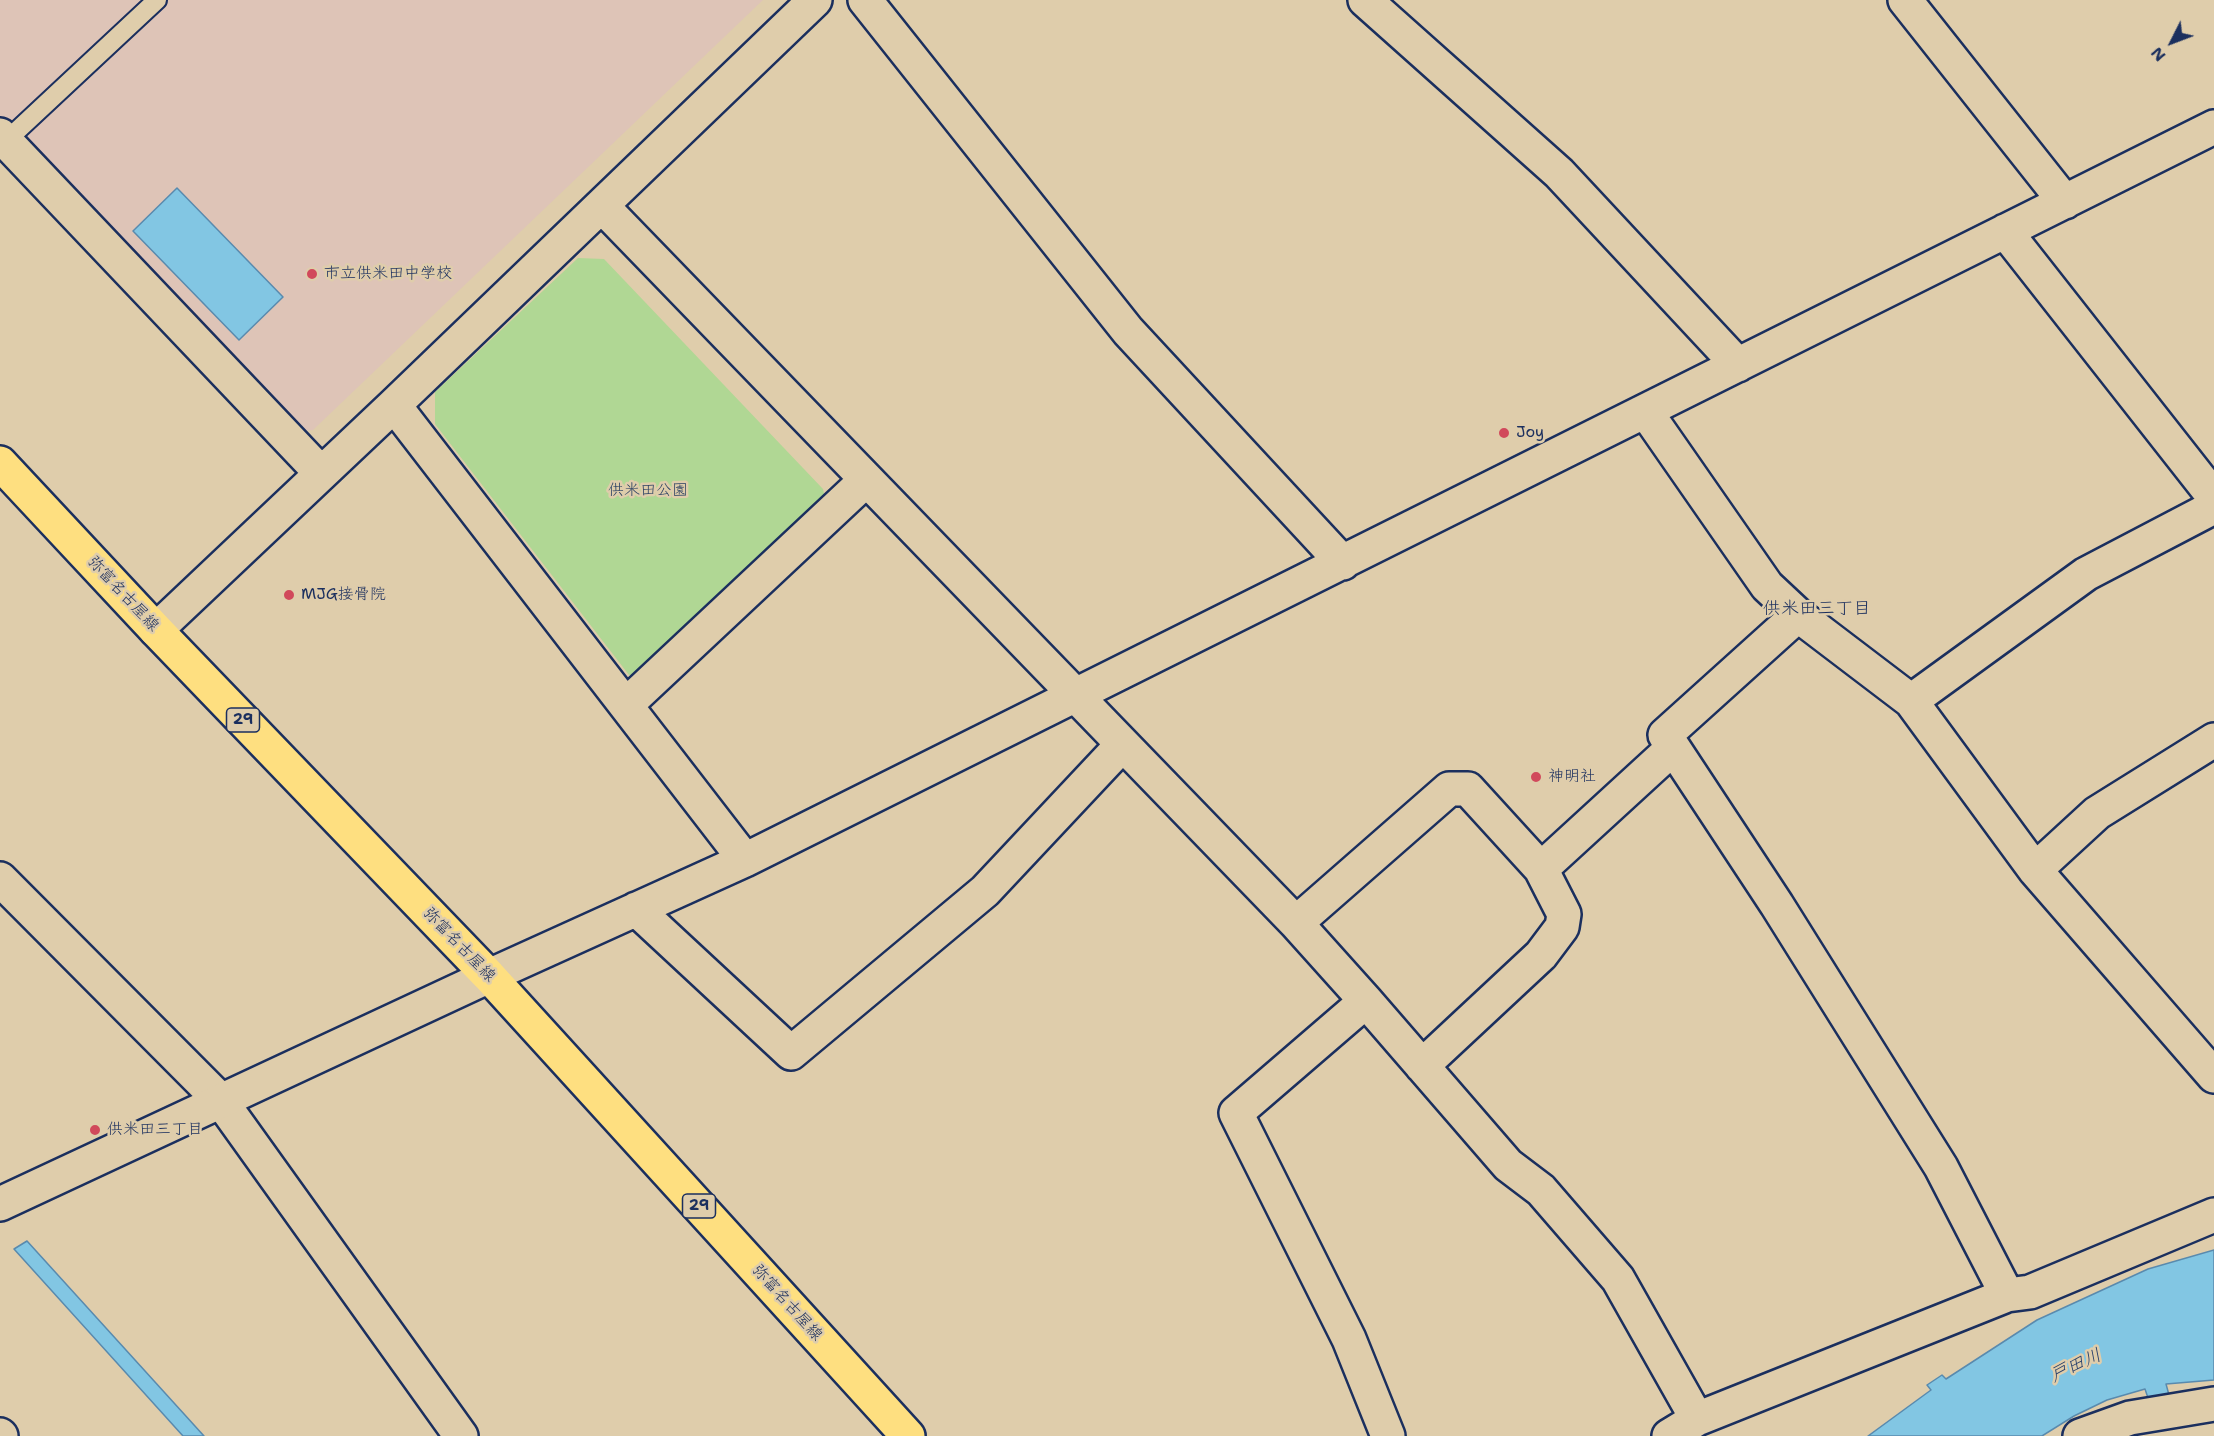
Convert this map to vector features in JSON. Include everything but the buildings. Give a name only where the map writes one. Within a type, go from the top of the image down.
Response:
[{"type":"main road","name":"弥富名古屋線","points":[[0,463],[156,630],[489,976],[908,1436]]},
{"type":"street","points":[[156,630],[394,405],[815,0]]},
{"type":"street","points":[[865,0],[1128,331],[1343,563]]},
{"type":"street","points":[[1365,0],[1559,173],[1738,365]]},
{"type":"street","points":[[1905,0],[2065,202]]},
{"type":"street","points":[[0,1204],[489,976],[745,860],[2214,128]]},
{"type":"street","points":[[3,138],[321,473]]},
{"type":"street","points":[[602,206],[1296,923],[1508,1165],[1541,1190],[1618,1279],[1697,1419]]},
{"type":"street","points":[[2005,231],[2214,497]]},
{"type":"street","points":[[394,405],[745,860]]},
{"type":"street","points":[[1646,412],[1767,586],[1798,615],[1911,701],[2035,870],[2214,1076]]},
{"type":"street","points":[[626,705],[867,480]]},
{"type":"street","points":[[1911,701],[2086,574],[2214,507]]},
{"type":"street","points":[[1798,615],[1665,735],[1778,904],[1941,1167],[2007,1295]]},
{"type":"street","points":[[2035,870],[2097,813],[2214,740]]},
{"type":"street","points":[[636,909],[791,1053],[985,891],[1122,745]]},
{"type":"street","points":[[1541,869],[1673,748]]},
{"type":"street","points":[[1296,923],[1449,789],[1468,789],[1541,869],[1563,914],[1562,927],[1541,955],[1422,1066]]},
{"type":"street","points":[[0,879],[221,1101],[461,1436]]},
{"type":"street","points":[[1366,1001],[1236,1113],[1349,1339],[1388,1436]]},
{"type":"street","points":[[1669,1436],[1697,1419],[2007,1295],[2030,1292],[2214,1215]]},
{"type":"street","points":[[2080,1436],[2130,1418],[2214,1404]]},
{"type":"lane","points":[[3,138],[157,0]]},
{"type":"shaded area","name":"市立供米田中学校","points":[[0,0],[763,0],[313,430],[297,431],[0,118]]},
{"type":"green space","name":"供米田公園","points":[[578,258],[604,259],[823,489],[826,503],[643,675],[629,675],[435,424],[435,392]]},
{"type":"water","points":[[177,188],[283,297],[239,340],[133,231]]},
{"type":"water","points":[[27,1241],[204,1436],[183,1436],[14,1249]]},
{"type":"water","name":"戸田川","points":[[2214,1250],[2214,1380],[2166,1384],[2169,1395],[2148,1398],[2145,1389],[2107,1400],[2074,1416],[2042,1436],[1868,1436],[1931,1390],[1927,1385],[1942,1375],[1946,1379],[2037,1320],[2148,1269]]},
{"type":"place","name":"市立供米田中学校","points":[[312,274]]},
{"type":"place","name":"Joy","points":[[1504,433]]},
{"type":"place","name":"MJG接骨院","points":[[289,595]]},
{"type":"place","name":"神明社","points":[[1536,777]]},
{"type":"place","name":"供米田三丁目","points":[[95,1130]]},
{"type":"district","name":"供米田三丁目","points":[[1817,609]]}]
